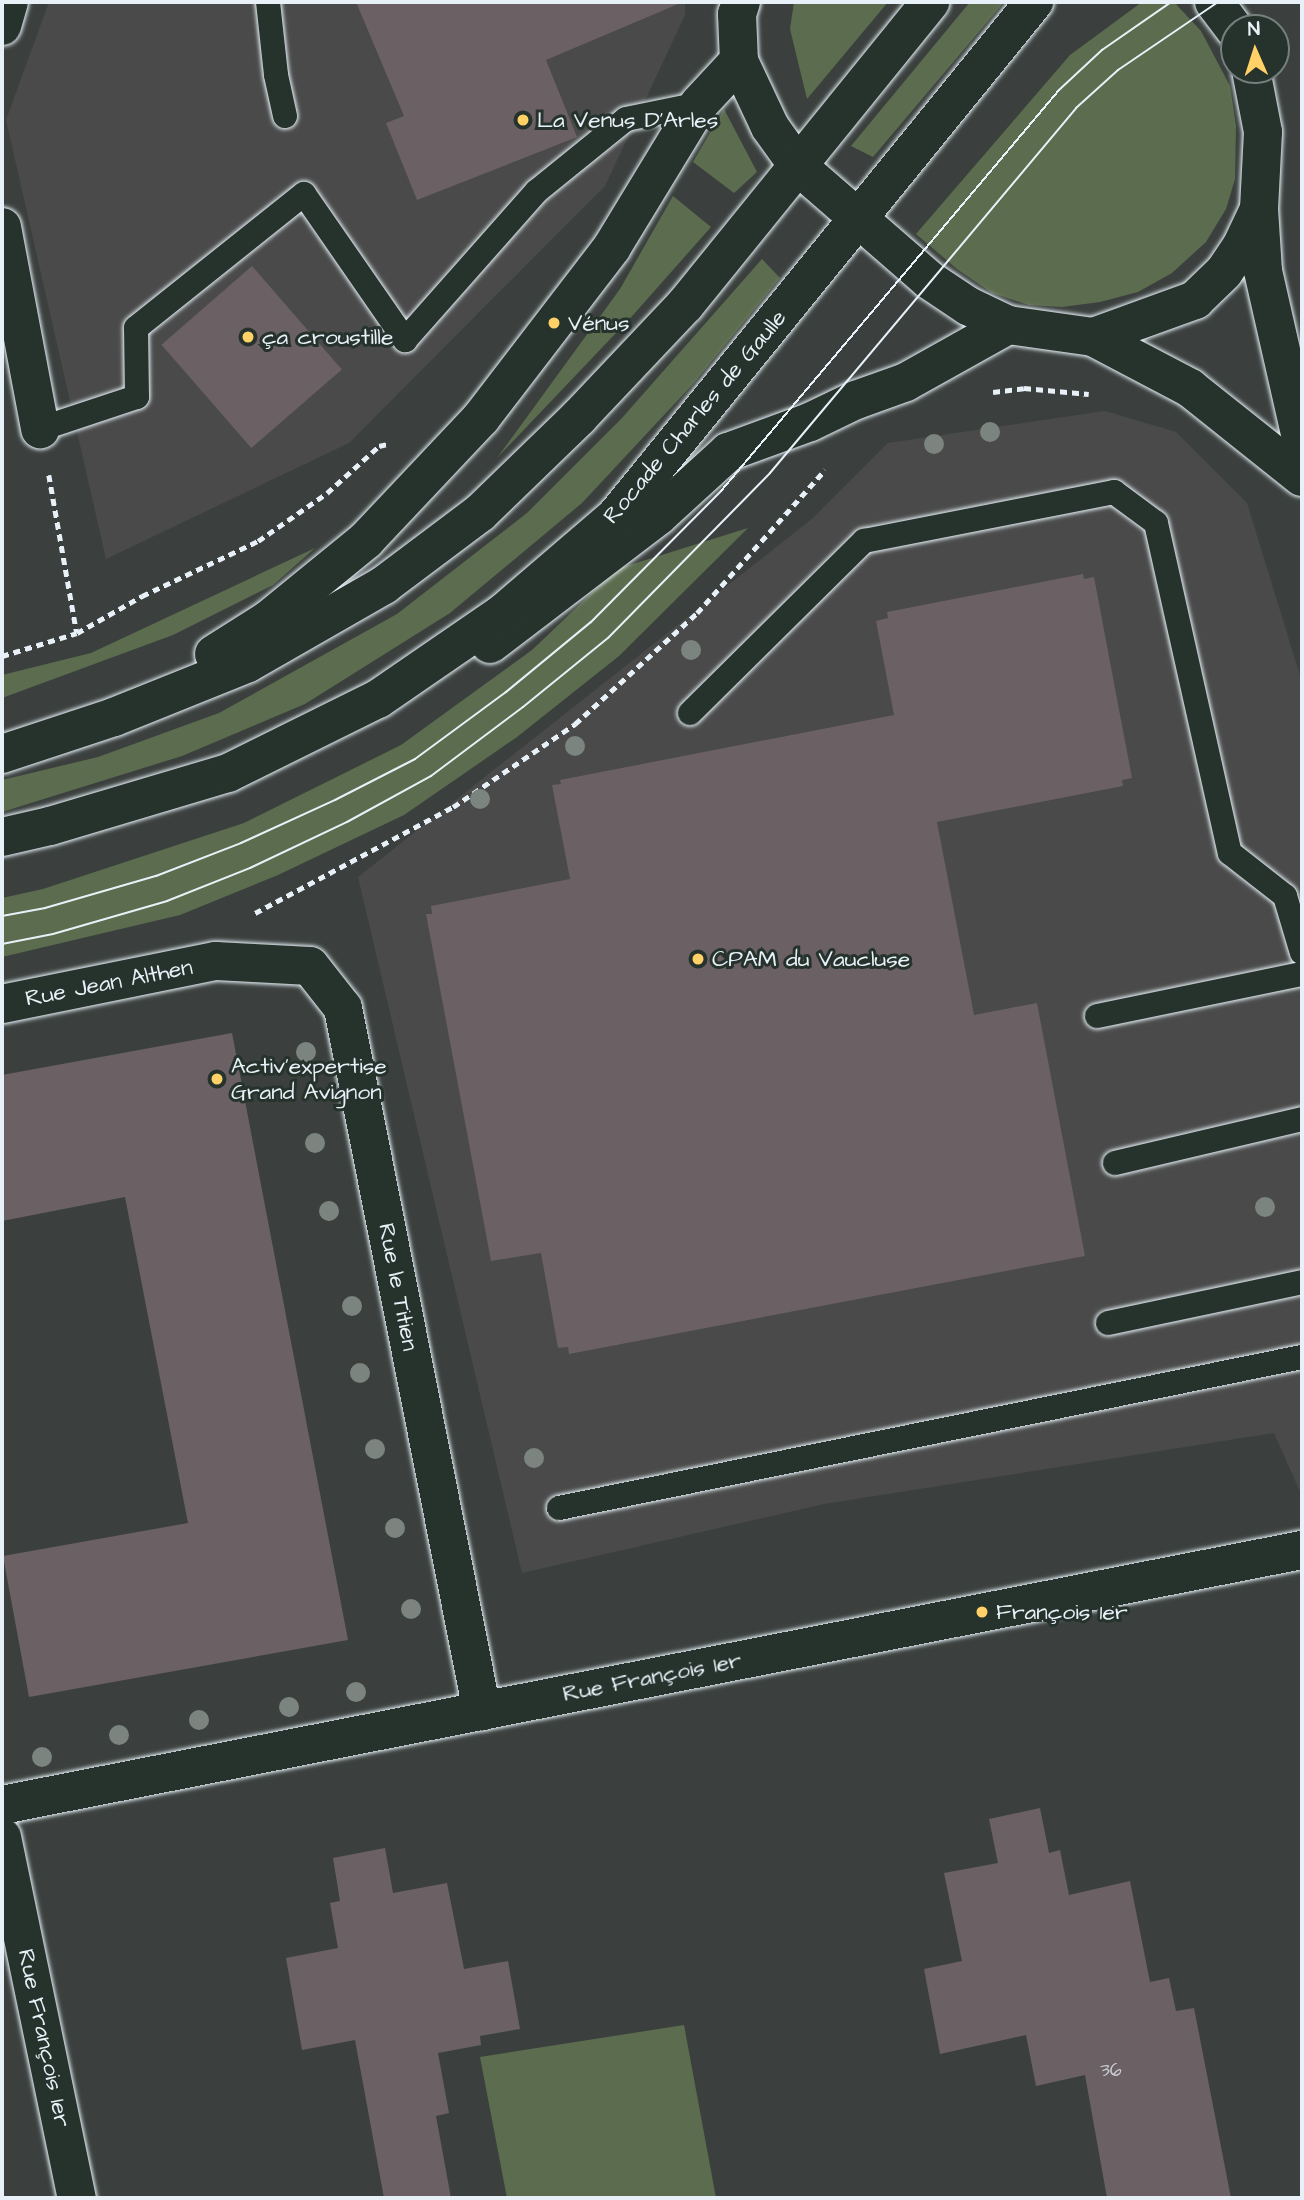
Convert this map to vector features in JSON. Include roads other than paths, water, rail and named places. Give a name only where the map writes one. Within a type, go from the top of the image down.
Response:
[{"type":"street","points":[[2,26],[9,2]]},
{"type":"street","points":[[2,754],[114,716],[248,663],[384,585],[480,513],[579,417],[685,305],[930,2]]},
{"type":"street","name":"Rocade Charles de Gaulle","points":[[2,837],[50,826],[228,773],[378,699],[503,613],[616,516],[1034,2]]},
{"type":"street","points":[[737,6],[739,61],[770,127],[798,166],[929,280],[968,306],[1008,325],[1093,337],[1191,388],[1302,477]]},
{"type":"street","points":[[114,716],[268,620],[366,540],[481,418],[612,247],[699,104],[739,61]]},
{"type":"street","points":[[1254,84],[1263,132],[1259,209],[1263,271],[1302,443]]},
{"type":"street","points":[[1093,337],[1195,300],[1224,272],[1241,247],[1259,209]]},
{"type":"street","points":[[2,227],[40,429]]},
{"type":"street","points":[[378,699],[498,639],[658,516],[728,452],[906,382],[1008,325]]},
{"type":"street","name":"Rue Jean Althen","points":[[2,1004],[216,961]]},
{"type":"street","name":"Rue le Titien","points":[[216,961],[310,966],[344,1008],[482,1711]]},
{"type":"street","name":"Rue François 1er","points":[[2,1805],[1301,1553]]},
{"type":"street","name":"Rue François 1er","points":[[2,1837],[77,2198]]},
{"type":"lane","points":[[268,2],[276,75],[285,116]]},
{"type":"lane","points":[[40,429],[137,397],[136,328],[304,194],[405,340],[537,191],[626,119],[699,104]]},
{"type":"lane","points":[[690,713],[864,541],[1114,492],[1156,523],[1230,853],[1285,896],[1302,953]]},
{"type":"lane","points":[[1097,1016],[1302,974]]},
{"type":"lane","points":[[1115,1163],[1302,1119]]},
{"type":"lane","points":[[1108,1323],[1302,1282]]},
{"type":"lane","points":[[559,1508],[1302,1357]]},
{"type":"tram line","points":[[2,916],[45,908],[156,876],[241,843],[335,800],[415,759],[506,692],[591,622],[721,491],[1059,90],[1102,50],[1171,2]]},
{"type":"tram line","points":[[2,944],[53,934],[167,901],[250,868],[347,822],[431,776],[523,707],[608,638],[770,473],[1076,108],[1118,70],[1218,2]]},
{"type":"place","name":"La Venus D'Arles","points":[[523,120]]},
{"type":"place","name":"Vénus","points":[[554,323]]},
{"type":"place","name":"ça croustille","points":[[248,337]]},
{"type":"place","name":"CPAM du Vaucluse","points":[[698,959]]},
{"type":"place","name":"Activ'expertise Grand Avignon","points":[[217,1079]]},
{"type":"place","name":"François 1er","points":[[982,1612]]}]
